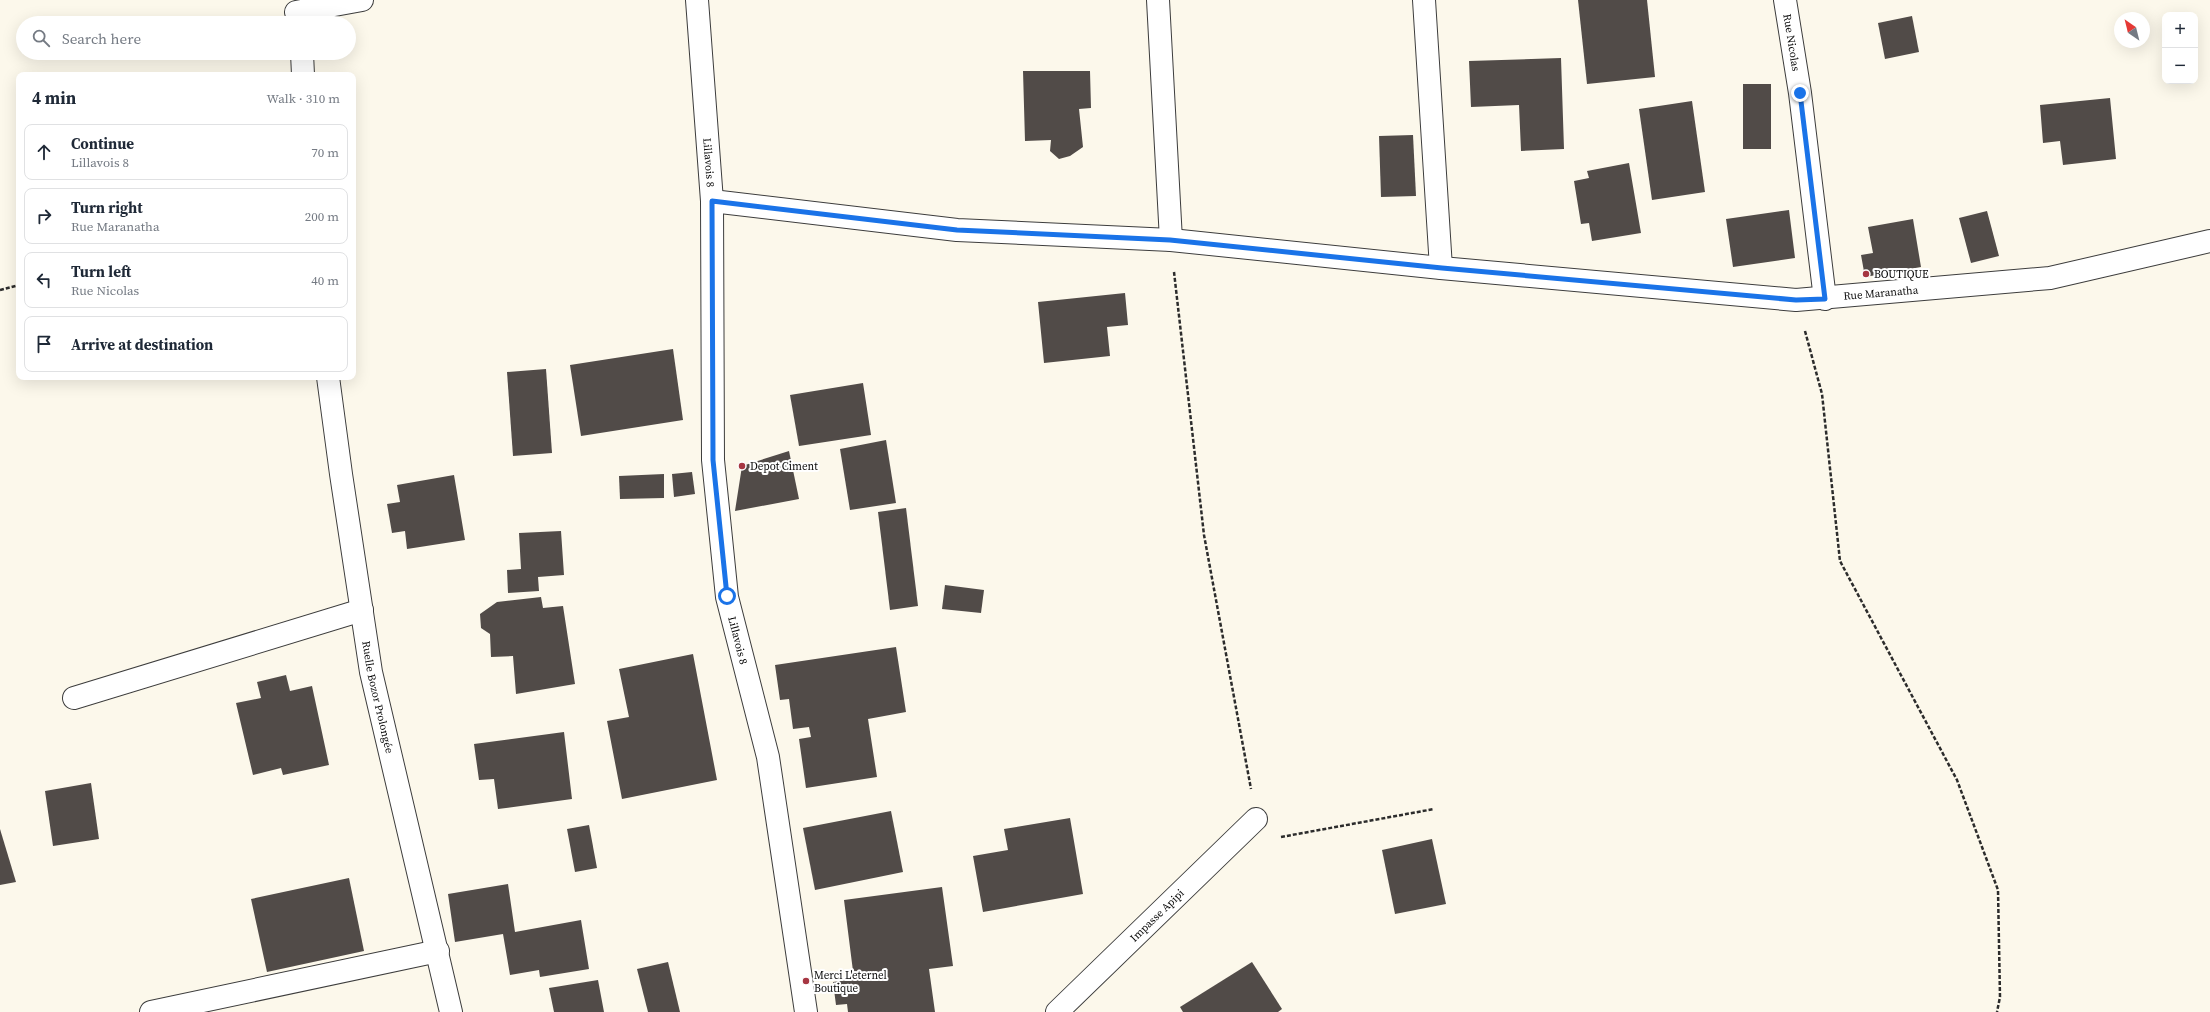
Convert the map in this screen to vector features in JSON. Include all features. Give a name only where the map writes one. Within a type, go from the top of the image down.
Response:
[{"type":"street","points":[[296,12],[362,0]]},
{"type":"street","name":"Lillavois 8","points":[[697,0],[712,201],[713,460],[727,596],[768,757],[806,1012]]},
{"type":"street","points":[[1158,0],[1170,240]]},
{"type":"street","points":[[1424,0],[1442,268]]},
{"type":"street","name":"Rue Nicolas","points":[[1786,0],[1800,93],[1825,299]]},
{"type":"street","points":[[302,60],[303,72]]},
{"type":"street","name":"Rue Maranatha","points":[[712,201],[957,230],[1170,240],[1442,268],[1796,300],[1825,299],[2050,278],[2210,241]]},
{"type":"street","name":"Ruelle Bozor Prolongée","points":[[328,380],[340,474],[371,672],[438,951],[451,1012]]},
{"type":"street","points":[[74,698],[362,610]]},
{"type":"street","name":"Impasse Apipi","points":[[1057,1012],[1256,819]]},
{"type":"street","points":[[151,1012],[438,951]]},
{"type":"path","points":[[1170,240],[1204,536],[1256,819],[1277,838],[1434,809]]},
{"type":"path","points":[[0,290],[16,285]]},
{"type":"path","points":[[1796,300],[1822,394],[1840,561],[1957,780],[1998,890],[2000,997],[1997,1012]]},
{"type":"building","points":[[1578,0],[1647,0],[1655,77],[1587,84]]},
{"type":"building","points":[[1912,16],[1919,52],[1885,59],[1878,23]]},
{"type":"building","points":[[1561,58],[1564,149],[1521,151],[1519,105],[1471,107],[1469,61]]},
{"type":"building","points":[[1023,71],[1090,71],[1091,108],[1079,109],[1083,147],[1070,156],[1059,159],[1050,151],[1051,140],[1025,141]]},
{"type":"building","points":[[1743,84],[1771,84],[1771,149],[1743,149]]},
{"type":"building","points":[[2110,98],[2116,159],[2063,165],[2060,141],[2043,143],[2040,105]]},
{"type":"building","points":[[1692,101],[1705,192],[1652,200],[1639,109]]},
{"type":"building","points":[[1413,135],[1416,196],[1381,197],[1379,136]]},
{"type":"building","points":[[1629,163],[1641,233],[1592,241],[1589,223],[1581,224],[1574,181],[1589,178],[1587,171]]},
{"type":"building","points":[[1789,210],[1795,258],[1733,267],[1726,219]]},
{"type":"building","points":[[1987,211],[1999,256],[1971,263],[1959,218]]},
{"type":"building","points":[[1913,219],[1921,267],[1865,277],[1861,255],[1873,253],[1868,227]]},
{"type":"building","points":[[1125,293],[1128,325],[1107,327],[1110,356],[1044,363],[1038,302]]},
{"type":"building","points":[[673,349],[683,420],[581,436],[570,365]]},
{"type":"building","points":[[546,369],[552,453],[513,456],[507,372]]},
{"type":"building","points":[[863,383],[871,435],[799,446],[790,395]]},
{"type":"building","points":[[886,440],[896,503],[850,510],[840,449]]},
{"type":"building","points":[[789,451],[799,499],[735,511],[742,466]]},
{"type":"building","points":[[692,472],[695,494],[674,497],[672,474]]},
{"type":"building","points":[[664,474],[664,498],[620,499],[619,476]]},
{"type":"building","points":[[454,475],[465,540],[407,549],[405,531],[392,533],[387,504],[400,502],[397,485]]},
{"type":"building","points":[[906,508],[918,606],[890,610],[878,512]]},
{"type":"building","points":[[561,531],[564,575],[538,577],[539,591],[508,593],[507,570],[521,569],[519,533]]},
{"type":"building","points":[[945,585],[984,590],[981,613],[942,609]]},
{"type":"building","points":[[541,597],[543,608],[563,606],[575,684],[516,694],[513,656],[491,657],[490,634],[481,628],[480,614],[497,602]]},
{"type":"building","points":[[896,647],[906,712],[868,719],[877,777],[806,788],[799,739],[811,737],[809,727],[793,729],[789,699],[780,700],[775,665]]},
{"type":"building","points":[[693,654],[717,780],[622,799],[607,721],[629,717],[619,669]]},
{"type":"building","points":[[286,675],[290,691],[312,686],[329,765],[283,775],[281,768],[253,775],[236,703],[261,698],[257,682]]},
{"type":"building","points":[[564,732],[572,799],[498,809],[494,779],[479,780],[474,744]]},
{"type":"building","points":[[91,783],[99,839],[53,846],[45,791]]},
{"type":"building","points":[[891,811],[903,872],[815,890],[803,828]]},
{"type":"building","points":[[1070,818],[1083,894],[983,912],[973,856],[1008,850],[1004,829]]},
{"type":"building","points":[[589,825],[597,868],[575,872],[567,829]]},
{"type":"building","points":[[0,829],[16,882],[0,885]]},
{"type":"building","points":[[1432,839],[1446,904],[1395,914],[1382,850]]},
{"type":"building","points":[[349,878],[364,951],[267,972],[251,899]]},
{"type":"building","points":[[508,884],[515,932],[581,920],[589,969],[540,977],[539,970],[510,975],[503,934],[455,942],[448,894]]},
{"type":"building","points":[[942,887],[953,966],[929,969],[935,1012],[848,1012],[847,1004],[836,1005],[833,982],[854,979],[844,900]]},
{"type":"building","points":[[668,962],[680,1012],[648,1012],[637,969]]},
{"type":"building","points":[[1252,962],[1282,1009],[1278,1012],[1183,1012],[1180,1007]]},
{"type":"building","points":[[598,980],[604,1012],[554,1012],[549,988]]},
{"type":"place","name":"BOUTIQUE","points":[[1866,274]]},
{"type":"place","name":"Depot Ciment","points":[[742,466]]},
{"type":"place","name":"Merci L'eternel Boutique","points":[[806,981]]},
{"type":"route","points":[[727,596],[713,460],[712,201],[957,230],[1170,240],[1442,268],[1796,300],[1825,299],[1800,93]]}]
